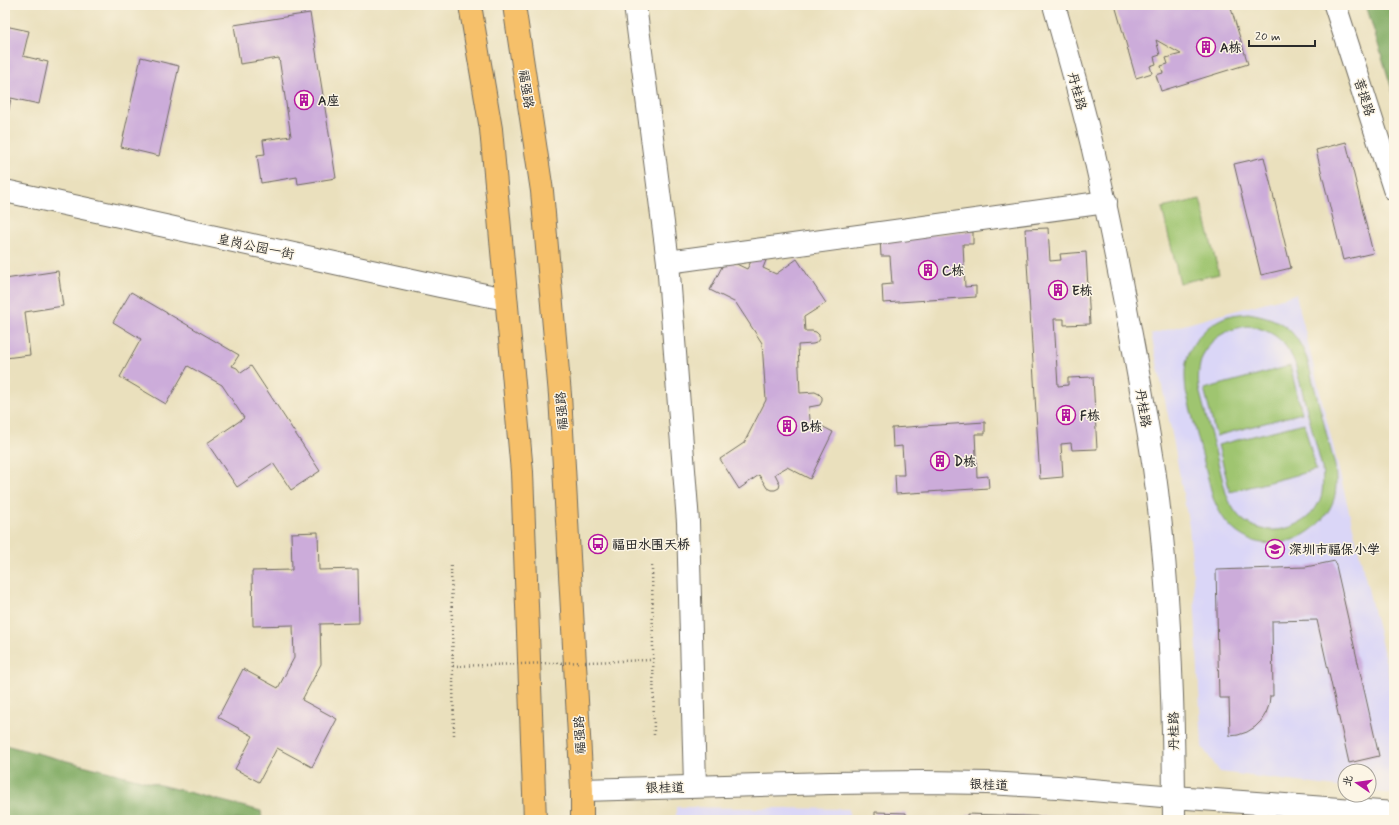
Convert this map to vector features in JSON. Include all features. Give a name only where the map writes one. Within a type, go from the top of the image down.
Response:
[{"type":"main road","points":[[470,5],[490,129],[522,472],[535,820]]},
{"type":"main road","name":"福强路","points":[[514,5],[542,191],[560,395],[582,790],[582,820]]},
{"type":"street","points":[[635,5],[668,262],[688,522],[695,786]]},
{"type":"street","name":"丹桂路","points":[[1054,5],[1106,202],[1140,383],[1154,468],[1163,554],[1171,660],[1174,820]]},
{"type":"street","name":"菩提路","points":[[1335,5],[1394,189]]},
{"type":"street","name":"皇岗公园一街","points":[[5,191],[506,299]]},
{"type":"street","points":[[668,262],[1106,202]]},
{"type":"street","name":"银桂道","points":[[582,790],[695,786],[924,782],[1057,787],[1394,813]]},
{"type":"path","points":[[451,566],[454,736]]},
{"type":"path","points":[[652,566],[654,736]]},
{"type":"path","points":[[453,666],[653,660]]},
{"type":"shaded area","name":"深圳市福保小学","points":[[1296,294],[1394,695],[1394,794],[1377,792],[1377,763],[1337,763],[1337,787],[1220,772],[1202,747],[1193,573],[1189,526],[1151,334]]},
{"type":"shaded area","points":[[676,807],[849,809],[849,820],[676,820]]},
{"type":"green space","points":[[1366,5],[1394,5],[1394,96]]},
{"type":"green space","points":[[1200,199],[1219,274],[1180,283],[1162,208]]},
{"type":"green space","points":[[1248,313],[1269,318],[1278,322],[1285,326],[1297,339],[1307,359],[1335,466],[1335,495],[1326,514],[1316,526],[1302,536],[1287,542],[1272,544],[1256,542],[1241,535],[1223,518],[1213,498],[1186,391],[1186,363],[1193,344],[1204,331],[1217,321],[1232,315]],"holes":[[[1248,326],[1257,328],[1277,337],[1287,348],[1295,363],[1322,468],[1322,493],[1317,506],[1309,516],[1298,524],[1273,530],[1260,529],[1248,524],[1234,510],[1226,493],[1199,389],[1198,376],[1200,365],[1208,346],[1225,333],[1235,329]]]},
{"type":"green space","points":[[1290,366],[1302,413],[1216,436],[1204,389]]},
{"type":"green space","points":[[1304,423],[1316,470],[1230,492],[1218,445]]},
{"type":"green space","points":[[5,745],[261,811],[262,820],[5,820]]},
{"type":"building","name":"A栋","points":[[1115,5],[1230,5],[1248,64],[1161,91],[1156,75],[1163,73],[1161,66],[1168,64],[1166,58],[1181,54],[1156,40],[1160,55],[1154,57],[1156,64],[1150,66],[1152,73],[1136,78]]},
{"type":"building","name":"A座","points":[[310,13],[336,178],[298,184],[297,177],[261,183],[257,155],[265,154],[263,140],[291,136],[279,58],[240,64],[234,25]]},
{"type":"building","points":[[5,26],[29,31],[23,56],[48,62],[39,104],[11,98],[6,124]]},
{"type":"building","points":[[141,57],[179,66],[159,156],[121,147]]},
{"type":"building","points":[[1346,142],[1373,253],[1343,260],[1316,150]]},
{"type":"building","points":[[1264,157],[1291,268],[1261,275],[1234,164]]},
{"type":"building","points":[[1048,228],[1050,261],[1061,260],[1060,254],[1086,252],[1090,324],[1064,325],[1064,319],[1054,319],[1058,386],[1068,385],[1068,378],[1093,377],[1097,449],[1072,450],[1071,443],[1061,444],[1063,477],[1040,479],[1025,229]]},
{"type":"building","name":"C栋","points":[[973,232],[973,244],[963,244],[965,287],[976,286],[976,297],[883,303],[882,285],[892,284],[890,256],[881,256],[880,238]]},
{"type":"building","points":[[754,256],[767,258],[763,268],[776,274],[797,259],[826,303],[804,317],[805,331],[816,332],[819,335],[819,339],[813,344],[798,345],[800,393],[815,392],[822,397],[820,405],[809,407],[810,420],[833,432],[810,479],[787,467],[775,474],[780,484],[779,488],[775,490],[767,488],[759,475],[739,489],[720,459],[744,443],[766,400],[762,343],[736,303],[710,290],[726,259],[747,269]]},
{"type":"building","points":[[58,271],[63,306],[25,312],[30,355],[5,358],[5,279]]},
{"type":"building","points":[[131,292],[239,355],[232,366],[237,368],[241,373],[251,366],[320,471],[291,490],[273,463],[237,487],[207,443],[244,418],[222,385],[188,366],[166,404],[120,377],[141,339],[113,322]]},
{"type":"building","name":"D栋","points":[[985,422],[985,434],[975,434],[977,477],[988,476],[989,488],[896,494],[895,475],[904,475],[902,446],[893,447],[892,428]]},
{"type":"building","points":[[318,532],[319,570],[358,569],[359,623],[320,624],[321,664],[302,700],[337,719],[312,767],[277,748],[259,782],[235,769],[253,736],[218,717],[243,669],[278,688],[294,658],[293,625],[253,626],[252,571],[292,570],[291,533]]},
{"type":"building","points":[[1335,561],[1379,756],[1349,763],[1317,620],[1272,621],[1273,696],[1270,696],[1266,713],[1255,727],[1247,732],[1230,736],[1229,698],[1219,698],[1216,570],[1306,567]]},
{"type":"building","points":[[875,812],[906,813],[906,820],[875,820]]},
{"type":"building","points":[[967,814],[1060,817],[1060,820],[967,820]]},
{"type":"place","name":"A栋","points":[[1206,47]]},
{"type":"place","name":"A座","points":[[304,100]]},
{"type":"place","name":"C栋","points":[[928,270]]},
{"type":"place","name":"E栋","points":[[1058,290]]},
{"type":"place","name":"F栋","points":[[1066,415]]},
{"type":"place","name":"B栋","points":[[787,426]]},
{"type":"place","name":"D栋","points":[[940,461]]},
{"type":"place","name":"福田水围天桥","points":[[598,544]]},
{"type":"place","name":"深圳市福保小学","points":[[1275,549]]}]
